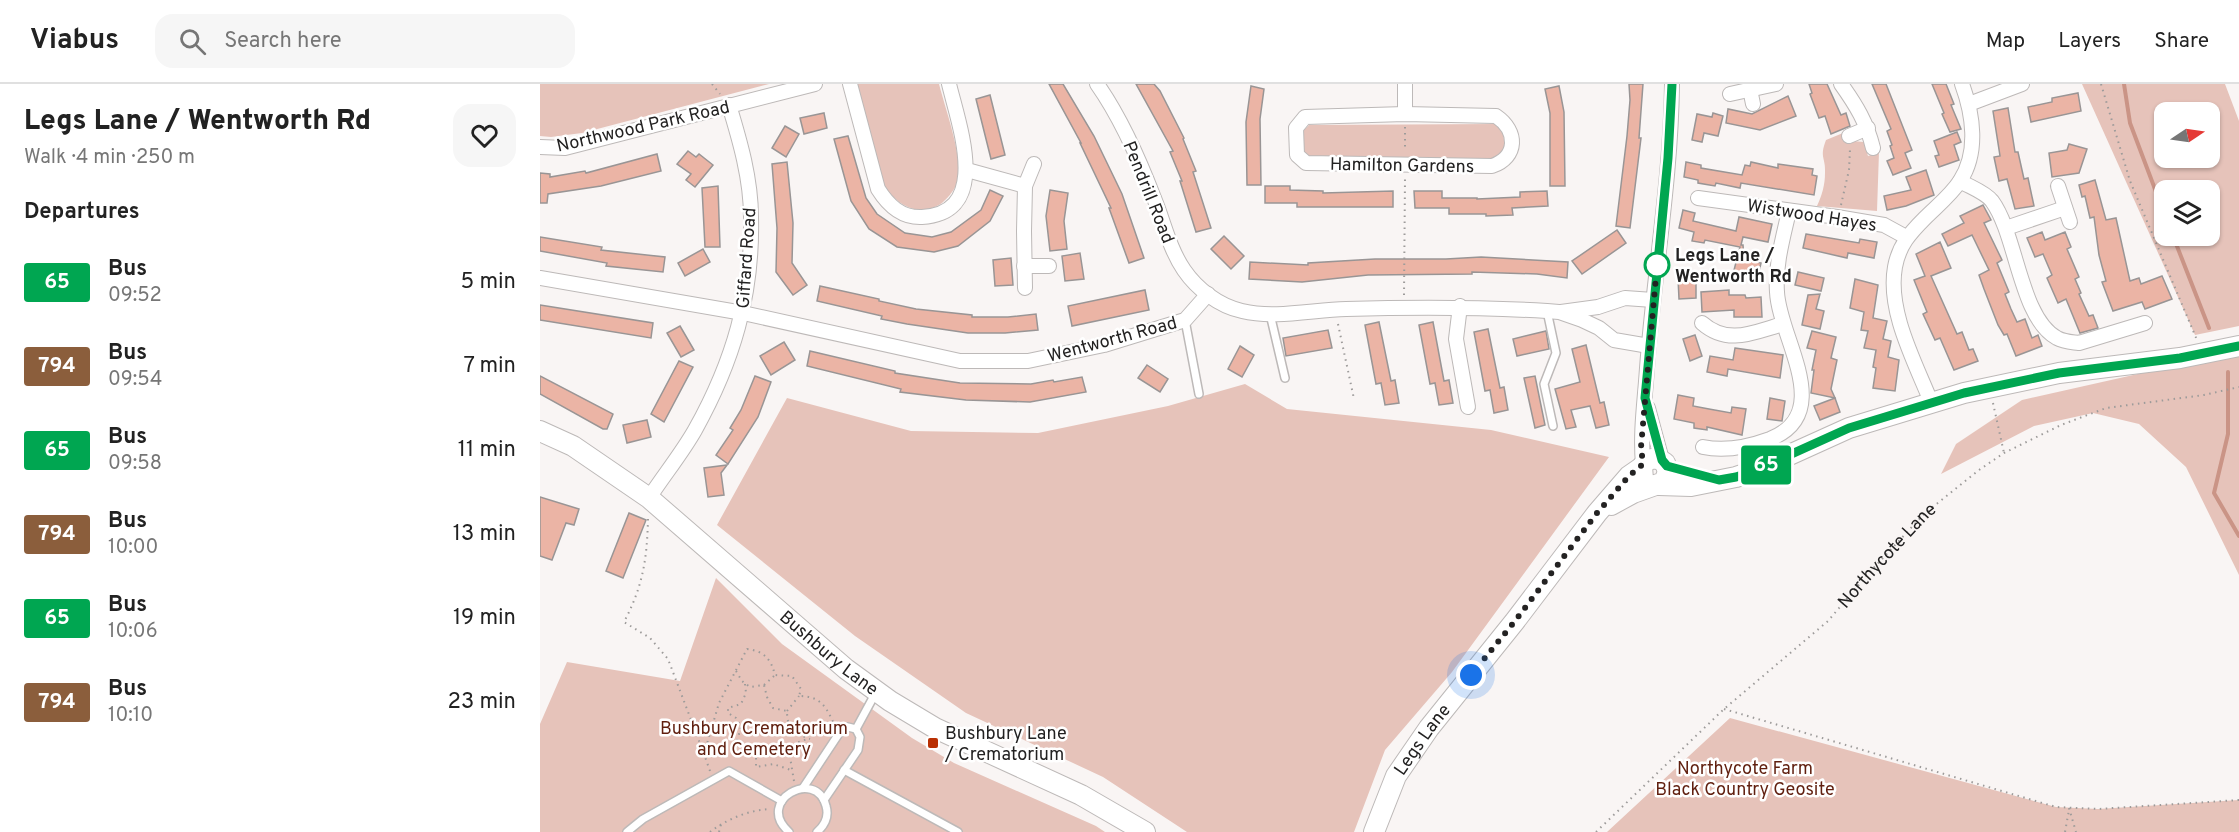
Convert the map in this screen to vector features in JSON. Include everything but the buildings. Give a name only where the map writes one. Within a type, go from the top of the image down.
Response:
[{"type":"street","name":"Northwood Park Road","points":[[540,147],[565,148],[815,84]]},
{"type":"street","points":[[850,84],[878,189],[887,204],[902,214],[917,217],[934,216],[952,206],[964,191],[967,170],[949,84]]},
{"type":"street","name":"Pendrill Road","points":[[1097,84],[1142,168],[1177,259],[1195,284],[1208,294]]},
{"type":"street","points":[[1405,84],[1405,114]]},
{"type":"street","points":[[1657,485],[1667,477],[1653,464],[1641,447],[1668,158],[1672,84]]},
{"type":"street","points":[[1730,94],[1776,84]]},
{"type":"street","points":[[1841,84],[1856,104],[1868,128],[1873,148]]},
{"type":"street","points":[[1931,402],[1894,304],[1894,268],[1906,237],[1960,181],[1966,169],[1972,144],[1973,126],[1962,84]]},
{"type":"street","points":[[1969,104],[2022,84]]},
{"type":"street","points":[[1750,89],[1753,104]]},
{"type":"street","name":"Giffard Road","points":[[649,498],[694,432],[713,396],[730,359],[743,313],[748,281],[752,216],[740,142],[729,105]]},
{"type":"street","name":"Hamilton Gardens","points":[[1405,114],[1496,116],[1507,124],[1512,137],[1511,151],[1505,162],[1492,166],[1305,164],[1297,155],[1296,128],[1305,117],[1405,114]]},
{"type":"street","points":[[1849,136],[1868,128]]},
{"type":"street","points":[[1025,288],[1025,186],[1034,164]]},
{"type":"street","points":[[967,170],[1025,186]]},
{"type":"street","points":[[1960,181],[1990,198],[2006,228],[2022,284],[2044,327],[2056,338],[2079,343],[2145,322]]},
{"type":"street","points":[[2058,186],[2070,222]]},
{"type":"street","name":"Wistwood Hayes","points":[[1698,198],[1715,207],[1789,211],[1884,225],[1906,237]]},
{"type":"street","points":[[2006,228],[2065,207]]},
{"type":"street","points":[[1703,447],[1717,450],[1756,444],[1784,433],[1795,422],[1802,392],[1799,370],[1783,324],[1777,294],[1777,271],[1789,211]]},
{"type":"street","points":[[1024,266],[1049,266]]},
{"type":"street","name":"Wentworth Road","points":[[540,278],[743,313],[960,361],[1028,361],[1104,345],[1185,320],[1208,294]]},
{"type":"street","points":[[1208,294],[1239,311],[1269,315],[1335,309],[1460,306],[1553,312],[1598,307],[1625,298],[1653,300]]},
{"type":"street","points":[[1460,306],[1456,339],[1468,407]]},
{"type":"street","points":[[1553,312],[1599,328],[1614,340],[1649,346]]},
{"type":"street","points":[[2118,316],[2122,330]]},
{"type":"street","points":[[1702,323],[1714,339],[1723,336],[1742,336],[1783,324]]},
{"type":"street","points":[[1657,485],[1691,486],[1754,471],[1849,428],[1931,402],[1990,387],[2059,373],[2202,354],[2239,346]]},
{"type":"street","points":[[1645,398],[1653,464]]},
{"type":"street","name":"Bushbury Lane","points":[[540,431],[573,446],[649,498],[846,669],[876,692],[935,728],[1081,795],[1145,832]]},
{"type":"street","points":[[1653,464],[1719,480]]},
{"type":"street","name":"Legs Lane","points":[[1374,832],[1396,776],[1429,728],[1515,621],[1597,513],[1629,476],[1653,464]]},
{"type":"street","name":"Legs Lane","points":[[1597,513],[1633,493],[1657,485]]},
{"type":"lane","points":[[1553,312],[1556,353],[1544,384],[1553,426]]},
{"type":"lane","points":[[1269,315],[1285,378]]},
{"type":"lane","points":[[1185,320],[1199,394]]},
{"type":"lane","points":[[856,729],[876,692]]},
{"type":"lane","points":[[801,789],[838,735],[848,727],[856,729],[860,737],[858,750],[824,800]]},
{"type":"lane","points":[[844,770],[958,832]]},
{"type":"lane","points":[[627,832],[643,819],[729,771],[782,801]]},
{"type":"lane","points":[[789,832],[782,825],[779,809],[786,795],[801,789],[811,790],[824,800],[827,814],[820,830],[830,832]]},
{"type":"path","points":[[2102,84],[2130,181],[2202,354]]},
{"type":"path","points":[[1404,307],[1405,114]]},
{"type":"path","points":[[1837,217],[1849,170],[1849,136]]},
{"type":"path","points":[[1335,309],[1354,399]]},
{"type":"path","points":[[1990,387],[2004,453]]},
{"type":"path","name":"Northycote Lane","points":[[1596,832],[1724,710],[1828,621],[1924,514],[2004,453],[2061,425],[2106,408],[2204,395],[2239,387]]},
{"type":"path","points":[[649,498],[645,562],[637,597],[624,621],[650,638],[668,659],[714,780]]},
{"type":"path","points":[[704,754],[719,703],[747,649],[756,650],[768,657],[775,675]]},
{"type":"path","points":[[735,670],[745,684],[746,693],[741,704],[728,708],[728,713],[736,718],[741,727],[737,741],[750,745],[756,757],[756,767],[772,764],[791,770]]},
{"type":"path","points":[[745,684],[755,688],[764,685],[775,675],[792,676],[798,682],[801,689],[799,696],[787,711],[788,726],[792,731],[810,739],[796,743],[790,758],[791,770],[801,789]]},
{"type":"path","points":[[764,685],[773,708],[787,711]]},
{"type":"path","points":[[799,696],[811,696],[825,707],[838,735]]},
{"type":"path","points":[[1724,710],[2056,807],[2098,809],[2239,800]]},
{"type":"path","points":[[2065,832],[2069,808]]},
{"type":"path","points":[[2069,808],[2076,832]]},
{"type":"path","points":[[710,832],[740,815],[762,809],[779,809]]},
{"type":"path","points":[[719,832],[721,824]]},
{"type":"green space","points":[[540,84],[769,84],[582,133],[551,137],[540,136]]},
{"type":"green space","points":[[857,84],[939,84],[956,146],[959,170],[956,186],[942,203],[921,210],[909,208],[887,190]]},
{"type":"green space","points":[[2082,84],[2225,84],[2239,121],[2239,326],[2195,335],[2155,246],[2220,246],[2220,180],[2154,180],[2154,244]]},
{"type":"green space","points":[[1496,124],[1503,134],[1504,154],[1496,159],[1311,159],[1303,153],[1303,131],[1309,125]]},
{"type":"green space","points":[[1848,131],[1852,141],[1864,142],[1868,156],[1879,152],[1877,211],[1817,206],[1824,182],[1823,154],[1826,140]]},
{"type":"green space","points":[[2239,354],[2239,575],[2186,467],[2139,424],[2093,413],[2034,426],[1941,474],[1956,444],[2022,400]]},
{"type":"green space","points":[[1245,384],[1287,409],[1491,430],[1609,457],[1452,672],[1385,750],[1354,832],[1187,832],[1103,777],[966,713],[855,636],[717,525],[787,398],[911,431],[1038,433],[1168,406]]},
{"type":"green space","name":"Bushbury Crematorium and Cemetery","points":[[716,578],[782,644],[912,738],[954,763],[1105,832],[540,832],[540,724],[567,662],[680,681]]},
{"type":"green space","name":"Northycote Farm Black Country Geosite","points":[[1730,718],[2056,807],[2098,809],[2239,800],[2239,832],[1607,832]]},
{"type":"waterway","points":[[2124,84],[2130,123],[2154,187]]},
{"type":"waterway","points":[[2177,246],[2209,328]]},
{"type":"waterway","points":[[2228,372],[2228,434],[2214,493],[2239,536]]},
{"type":"bus line","name":"65","points":[[1672,84],[1668,158],[1645,398],[1662,460],[1667,466],[1719,480],[1736,477],[1849,428],[1964,393],[2059,373],[2180,358],[2239,346]]},
{"type":"place","name":"Legs Lane / Wentworth Rd","points":[[1657,265]]},
{"type":"place","name":"Bushbury Lane / Crematorium","points":[[933,743]]},
{"type":"route","points":[[1471,675],[1597,513],[1629,476],[1643,464],[1641,447],[1657,265]]}]
